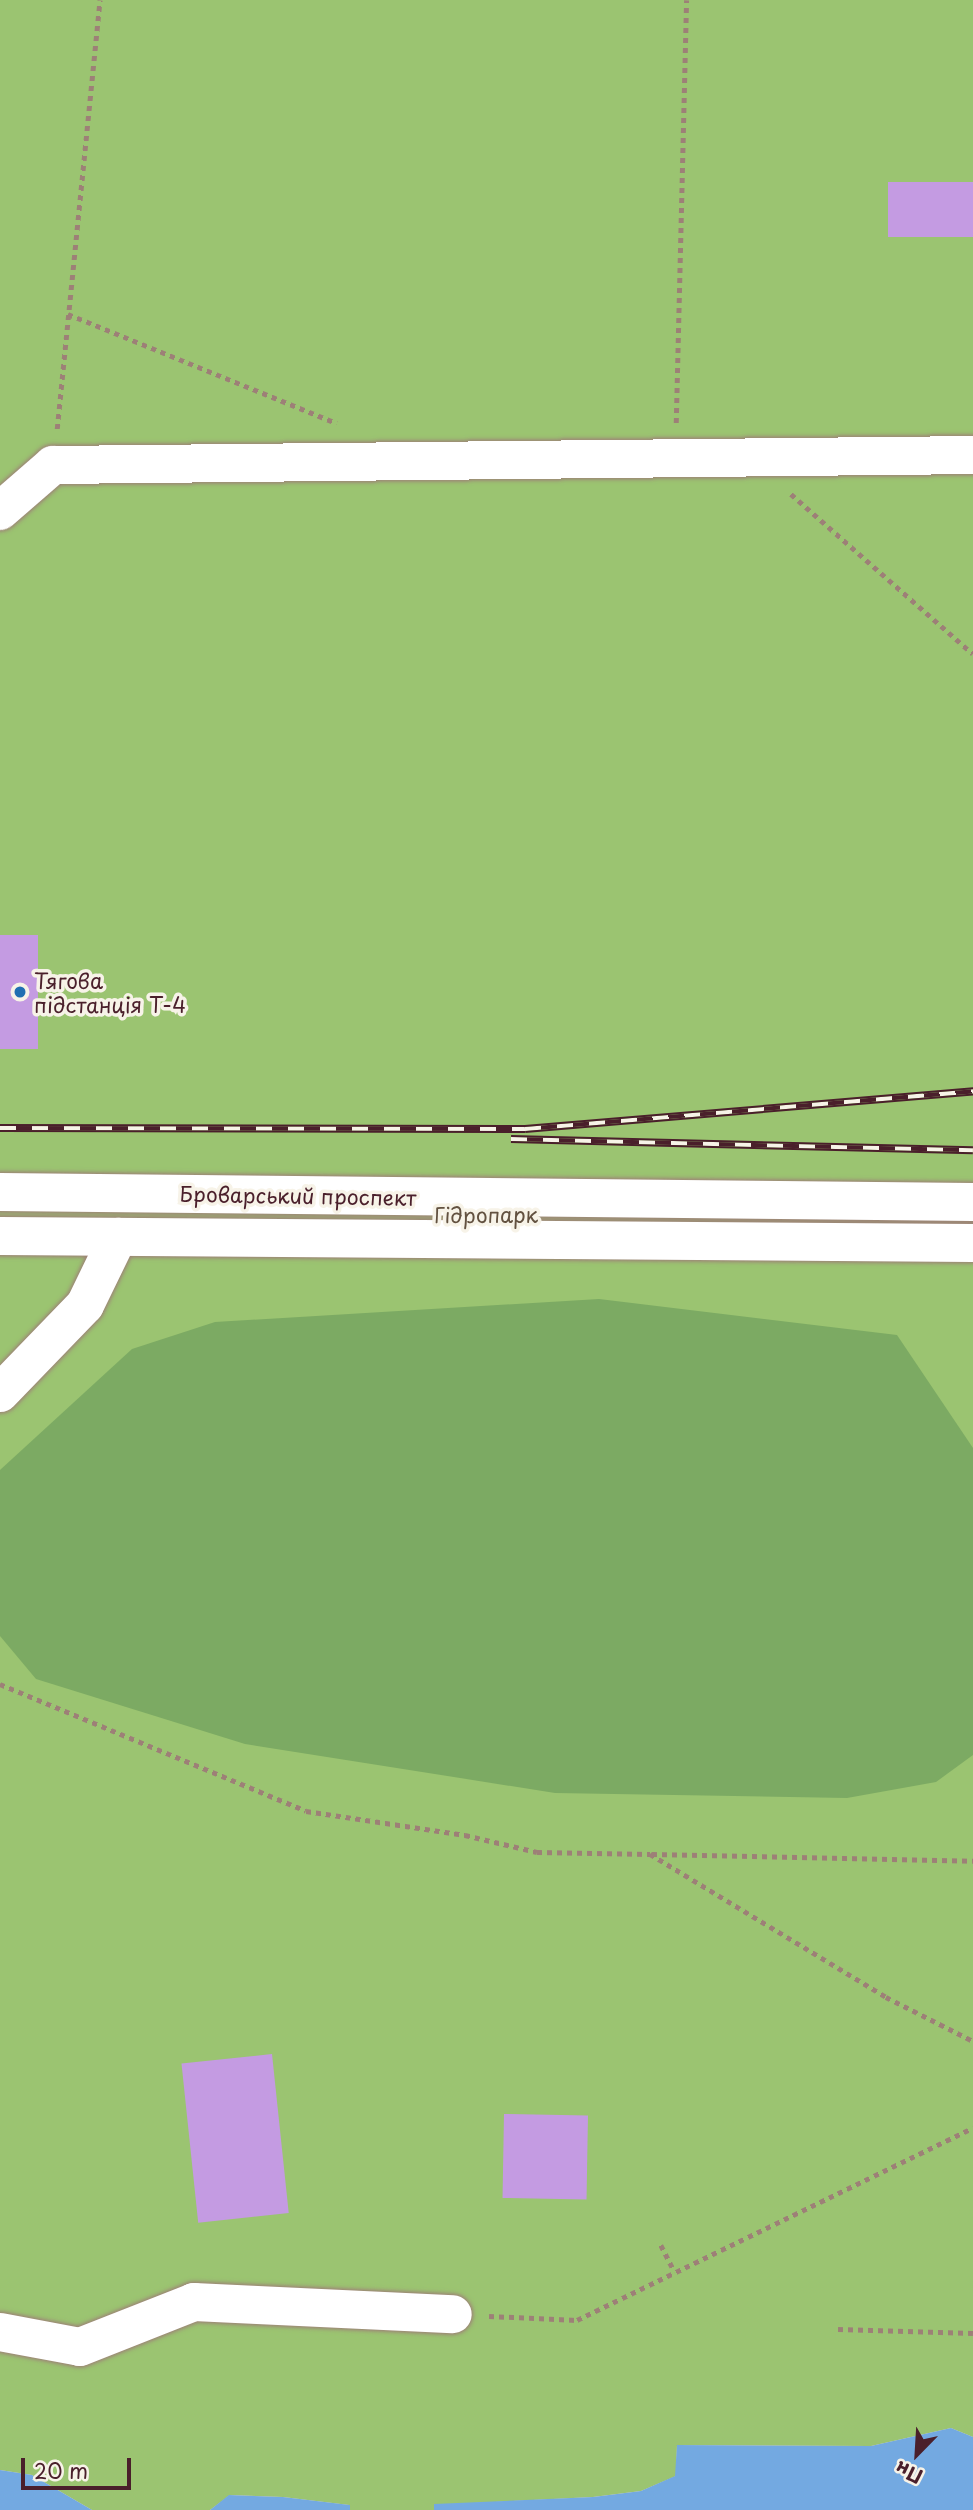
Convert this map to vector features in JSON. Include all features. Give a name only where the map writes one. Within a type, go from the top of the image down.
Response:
[{"type":"main road","points":[[0,510],[53,465],[745,454],[973,455]]},
{"type":"main road","name":"Броварський проспект","points":[[0,1192],[973,1202]]},
{"type":"main road","name":"Броварський проспект","points":[[0,1236],[973,1243]]},
{"type":"main road","points":[[0,1393],[85,1305],[118,1237]]},
{"type":"main road","points":[[0,2332],[80,2347],[194,2302],[453,2314]]},
{"type":"path","points":[[53,465],[100,0]]},
{"type":"path","points":[[675,455],[686,0]]},
{"type":"path","points":[[68,314],[345,426]]},
{"type":"path","points":[[745,454],[973,654]]},
{"type":"path","points":[[0,1684],[306,1811],[465,1835],[537,1852],[973,1861]]},
{"type":"path","points":[[650,1854],[886,1997],[973,2041]]},
{"type":"path","points":[[453,2314],[577,2320],[973,2128]]},
{"type":"path","points":[[661,2245],[676,2272]]},
{"type":"path","points":[[838,2329],[973,2333]]},
{"type":"green space","name":"Гідропарк","points":[[0,0],[973,0],[973,2437],[951,2428],[871,2446],[677,2445],[676,2476],[641,2491],[593,2497],[434,2505],[434,2510],[350,2510],[349,2505],[283,2497],[230,2495],[210,2510],[92,2510],[32,2475],[0,2470]]},
{"type":"green space","points":[[599,1299],[897,1335],[973,1448],[973,1755],[936,1782],[847,1798],[555,1793],[245,1744],[36,1679],[0,1636],[0,1470],[132,1349],[215,1322]]},
{"type":"water","points":[[951,2428],[973,2437],[973,2510],[434,2510],[434,2504],[593,2497],[641,2491],[675,2476],[677,2445],[871,2446]]},
{"type":"water","points":[[0,2470],[32,2475],[92,2510],[0,2510]]},
{"type":"water","points":[[229,2495],[283,2497],[350,2505],[350,2510],[210,2510]]},
{"type":"building","points":[[888,182],[973,182],[973,237],[888,237]]},
{"type":"building","name":"Тягова підстанція Т-4","points":[[0,935],[38,935],[38,1049],[0,1049]]},
{"type":"building","points":[[272,2054],[289,2213],[198,2223],[181,2064]]},
{"type":"building","points":[[504,2114],[588,2115],[587,2199],[503,2198]]},
{"type":"railway","points":[[0,1128],[525,1129],[973,1091]]},
{"type":"railway","points":[[511,1139],[973,1150]]},
{"type":"place","name":"Тягова підстанція Т-4","points":[[20,992]]}]
